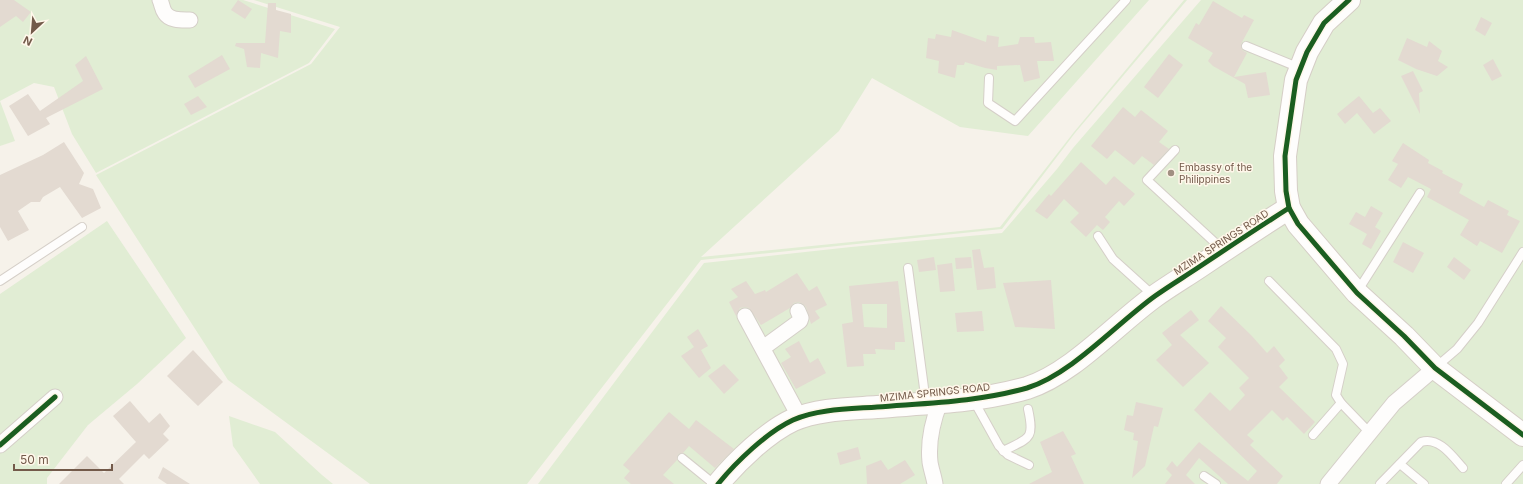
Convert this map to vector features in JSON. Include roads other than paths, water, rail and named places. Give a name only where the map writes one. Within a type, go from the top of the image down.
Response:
[{"type":"street","points":[[160,0],[165,13],[172,18],[190,20]]},
{"type":"street","points":[[1349,0],[1324,23],[1306,52],[1296,80],[1285,156],[1286,191],[1289,208],[1298,224],[1357,293],[1404,336],[1435,368],[1523,436]]},
{"type":"street","name":"MZIMA SPRINGS ROAD","points":[[718,484],[730,469],[776,429],[800,418],[842,409],[933,403],[999,395],[1028,387],[1050,377],[1068,367],[1155,296],[1289,208]]},
{"type":"street","points":[[763,348],[800,321],[801,318],[798,311]]},
{"type":"street","points":[[746,316],[800,418]]},
{"type":"street","points":[[1328,484],[1394,403],[1435,368]]},
{"type":"street","points":[[0,445],[55,397]]},
{"type":"street","points":[[933,403],[935,416],[931,433],[930,461],[935,484]]},
{"type":"lane","points":[[989,78],[988,102],[1016,121],[1126,0]]},
{"type":"lane","points":[[1246,46],[1301,68]]},
{"type":"lane","points":[[1176,150],[1147,180],[1224,251]]},
{"type":"lane","points":[[1357,293],[1420,193]]},
{"type":"lane","points":[[0,281],[82,227]]},
{"type":"lane","points":[[1098,236],[1113,259],[1155,296]]},
{"type":"lane","points":[[1435,368],[1457,349],[1478,323],[1523,252]]},
{"type":"lane","points":[[908,268],[933,403]]},
{"type":"lane","points":[[1269,281],[1336,349],[1343,364],[1336,395],[1341,403],[1369,432]]},
{"type":"lane","points":[[973,398],[1003,451],[1029,465]]},
{"type":"lane","points":[[1313,435],[1341,403]]},
{"type":"lane","points":[[1003,451],[1028,439],[1031,434],[1031,422],[1028,409]]},
{"type":"lane","points":[[1380,484],[1421,442],[1425,441],[1446,449],[1463,468]]},
{"type":"lane","points":[[682,458],[714,484]]},
{"type":"lane","points":[[1400,464],[1424,484]]},
{"type":"lane","points":[[1506,484],[1523,466]]},
{"type":"lane","points":[[1204,476],[1216,484]]},
{"type":"place","name":"Embassy of the Philippines","points":[[1171,173]]}]
